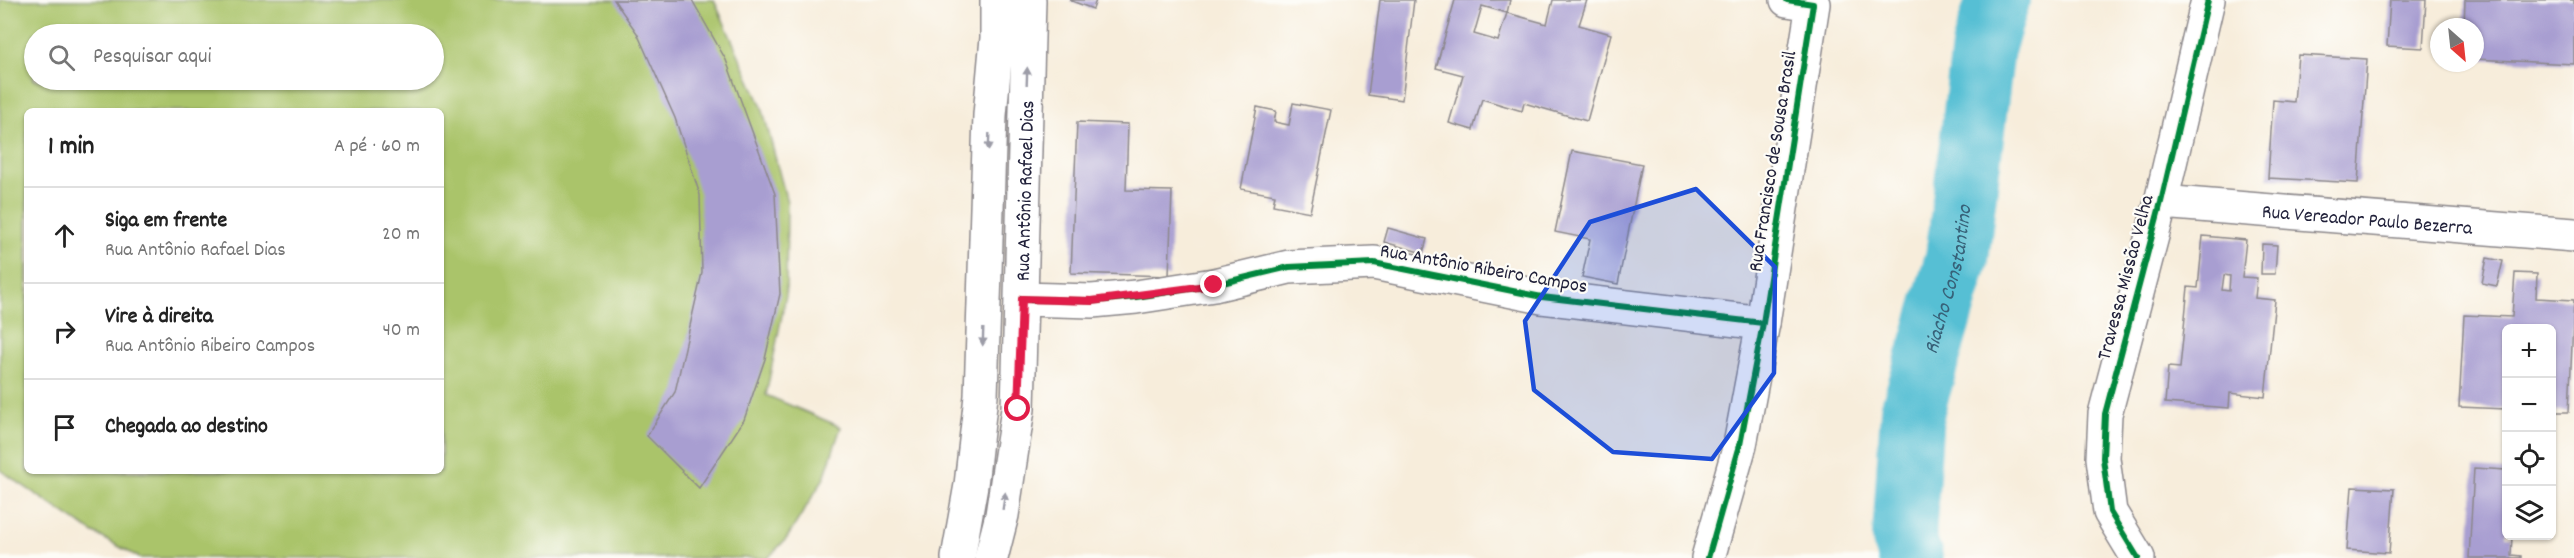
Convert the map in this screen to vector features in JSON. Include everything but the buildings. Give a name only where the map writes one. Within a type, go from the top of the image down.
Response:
[{"type":"street","name":"Rua Antônio Rafael Dias","points":[[958,558],[971,485],[981,396],[988,184],[998,0]]},
{"type":"street","name":"Rua Antônio Rafael Dias","points":[[991,558],[1002,515],[1018,409],[1029,0]]},
{"type":"street","name":"Travessa Missão Velha","points":[[2138,558],[2110,512],[2103,458],[2105,414],[2161,202],[2208,0]]},
{"type":"street","name":"Rua Francisco de Sousa Brasil","points":[[1708,558],[1740,445],[1763,323],[1800,2]]},
{"type":"street","points":[[988,184],[1023,183]]},
{"type":"street","name":"Rua Vereador Paulo Bezerra","points":[[2161,202],[2574,235]]},
{"type":"street","name":"Rua Antônio Ribeiro Campos","points":[[1022,299],[1092,301],[1136,297],[1214,285],[1289,267],[1374,263],[1542,297],[1763,323]]},
{"type":"highlighted area","points":[[1696,189],[1775,267],[1774,373],[1712,459],[1613,452],[1534,390],[1525,321],[1590,222]]},
{"type":"green space","points":[[0,0],[714,0],[762,107],[787,202],[786,295],[766,395],[841,427],[824,478],[787,538],[768,558],[140,558],[92,532],[0,470]]},
{"type":"waterway","name":"Riacho Constantino","points":[[1911,558],[1904,538],[1912,412],[1957,258],[1983,48],[1998,0]]},
{"type":"cycle path","points":[[1708,558],[1740,445],[1763,323],[1813,4],[1787,0]]},
{"type":"cycle path","points":[[2138,558],[2110,512],[2103,458],[2105,414],[2161,202],[2208,0]]},
{"type":"cycle path","points":[[1022,299],[1092,301],[1136,297],[1214,285],[1289,267],[1374,263],[1542,297],[1763,323]]},
{"type":"route","points":[[1018,409],[1022,299],[1092,301],[1214,285]]}]
